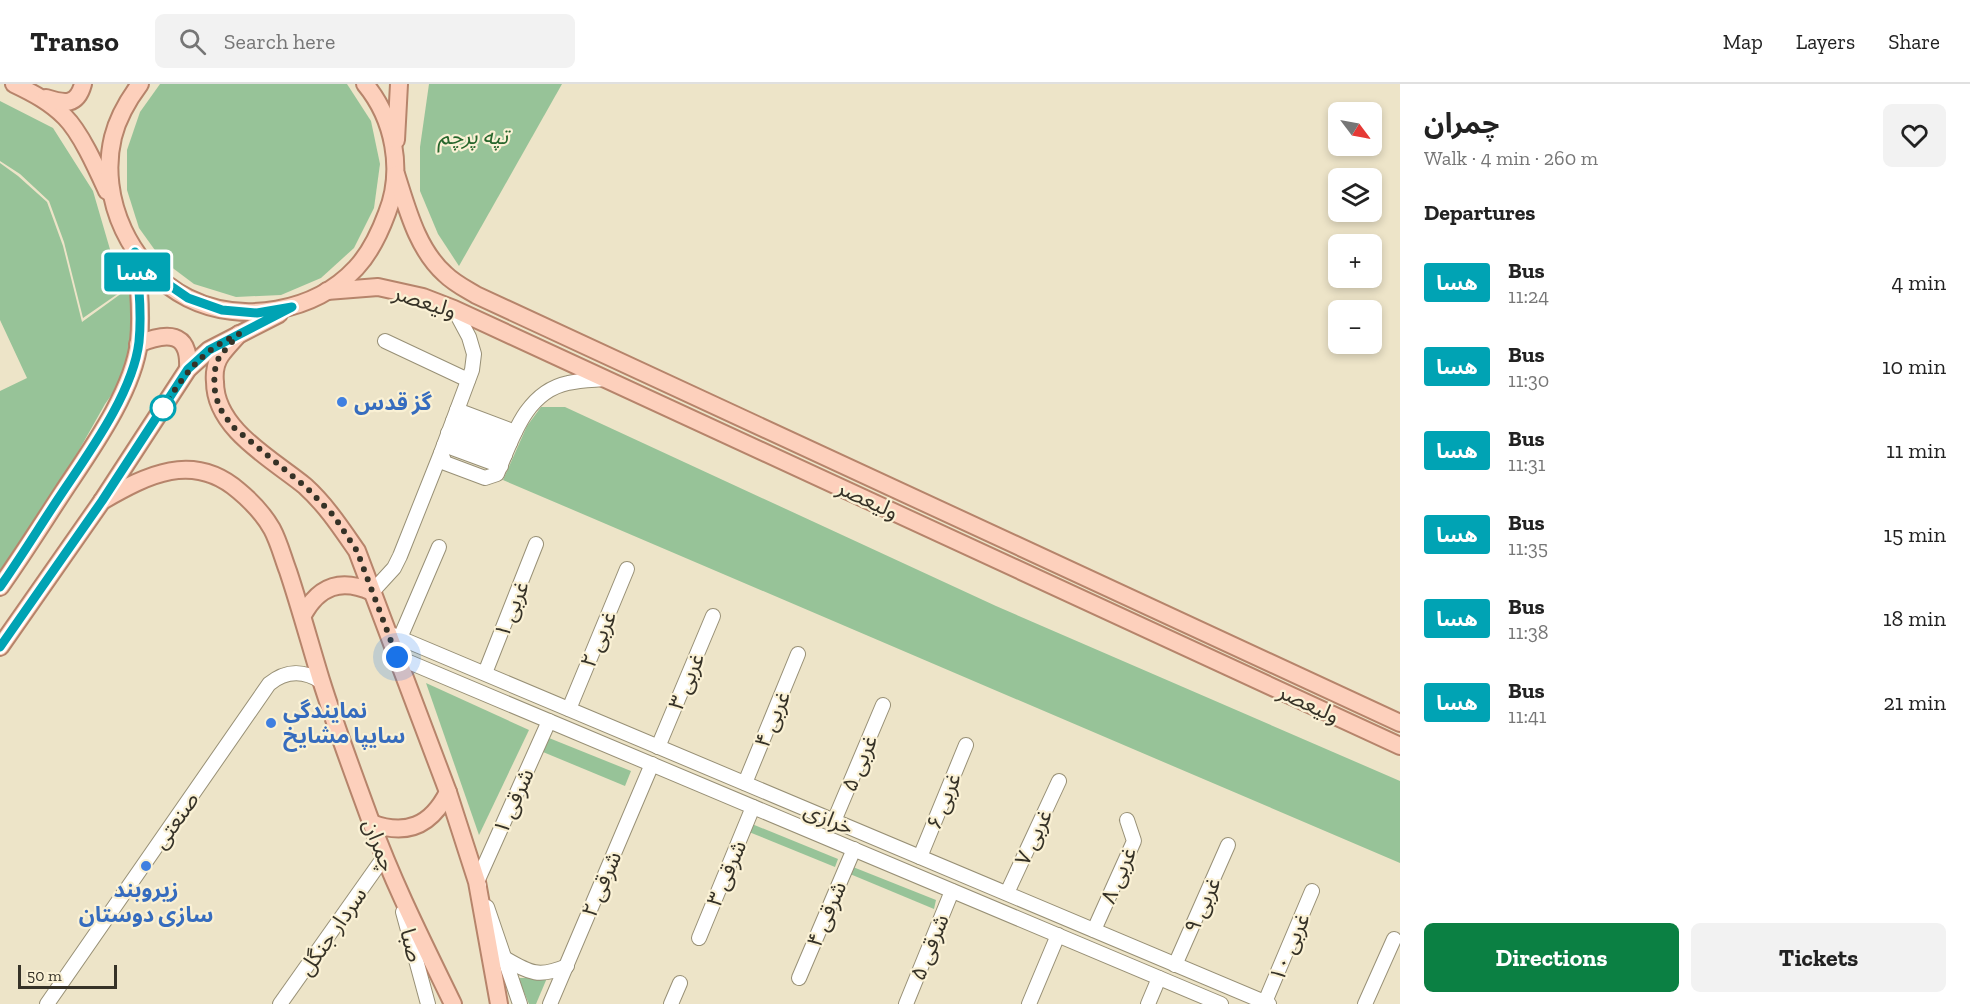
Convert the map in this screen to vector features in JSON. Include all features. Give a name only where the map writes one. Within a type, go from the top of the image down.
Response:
[{"type":"main road","points":[[14,84],[42,97],[60,102],[74,101],[80,94],[83,84]]},
{"type":"main road","points":[[115,211],[109,174],[113,137],[127,102],[140,84]]},
{"type":"main road","points":[[365,84],[374,94],[389,129],[395,166]]},
{"type":"main road","points":[[0,647],[102,501],[188,369],[209,350],[327,291],[356,268],[378,238],[391,203],[399,84]]},
{"type":"main road","points":[[42,97],[67,118],[98,171],[135,252],[159,278],[188,298],[222,310],[257,313],[292,307]]},
{"type":"main road","name":"ولیعصر","points":[[395,166],[414,228],[430,256],[444,274],[476,295],[1400,723]]},
{"type":"main road","points":[[2,583],[91,450],[115,408],[129,377],[138,344],[140,300],[135,252]]},
{"type":"main road","name":"ولیعصر","points":[[327,291],[378,287],[423,297],[454,309],[1400,746]]},
{"type":"main road","points":[[239,334],[219,357],[214,373],[219,407],[232,426],[307,488],[334,516],[357,551],[372,592],[394,635],[397,657],[448,792],[477,882],[499,1004]]},
{"type":"main road","points":[[138,344],[155,337],[172,337],[185,346],[189,357],[188,369]]},
{"type":"main road","name":"چمران","points":[[102,501],[133,483],[162,471],[188,468],[216,476],[238,490],[261,514],[272,530],[303,615],[322,682],[384,857],[453,1004]]},
{"type":"main road","points":[[303,615],[310,603],[332,587],[345,585],[372,592]]},
{"type":"main road","points":[[371,823],[386,828],[402,829],[417,826],[430,818],[441,806],[448,792]]},
{"type":"street","points":[[372,592],[394,568],[400,556],[472,370],[474,354],[469,337],[454,309]]},
{"type":"street","points":[[385,341],[468,380]]},
{"type":"street","points":[[449,432],[445,463],[484,478],[497,474],[531,405],[546,393],[566,383],[605,378]]},
{"type":"street","points":[[449,432],[508,449]]},
{"type":"street","points":[[449,432],[508,449]]},
{"type":"street","name":"۱ غربی","points":[[485,674],[536,544]]},
{"type":"street","points":[[394,635],[439,547]]},
{"type":"street","name":"۲ غربی","points":[[569,709],[627,569]]},
{"type":"street","name":"۳ غربی","points":[[658,747],[713,616]]},
{"type":"street","name":"خرازی","points":[[394,635],[1267,1003]]},
{"type":"street","name":"۴ غربی","points":[[745,783],[798,654]]},
{"type":"street","name":"خرازی","points":[[397,657],[1221,1004]]},
{"type":"street","name":"صنعتی","points":[[47,1004],[269,684],[286,674],[310,675],[322,682]]},
{"type":"street","name":"۵ غربی","points":[[834,821],[883,705]]},
{"type":"street","name":"۱ شرقی","points":[[477,882],[549,721]]},
{"type":"street","name":"۶ غربی","points":[[905,871],[916,855],[966,745]]},
{"type":"street","name":"۲ شرقی","points":[[550,1004],[652,764]]},
{"type":"street","name":"۷ غربی","points":[[1007,893],[1059,781]]},
{"type":"street","name":"۳ شرقی","points":[[699,938],[753,807]]},
{"type":"street","name":"۸ غربی","points":[[1094,930],[1134,841],[1127,820]]},
{"type":"street","name":"۹ غربی","points":[[1175,964],[1228,845]]},
{"type":"street","name":"۴ شرقی","points":[[799,978],[854,849]]},
{"type":"street","name":"سردار جنگل","points":[[280,1004],[384,857]]},
{"type":"street","points":[[477,882],[520,1004]]},
{"type":"street","name":"صبا","points":[[396,886],[428,1004]]},
{"type":"street","name":"۵ شرقی","points":[[906,1004],[952,891]]},
{"type":"street","name":"۱۰ غربی","points":[[1267,1003],[1312,891]]},
{"type":"street","points":[[1029,1004],[1058,935]]},
{"type":"street","points":[[1107,956],[1114,939]]},
{"type":"street","points":[[1365,1004],[1394,939]]},
{"type":"street","points":[[506,959],[528,972],[552,972],[567,966]]},
{"type":"street","points":[[1148,1004],[1159,978]]},
{"type":"street","points":[[671,1004],[680,983]]},
{"type":"green space","points":[[160,84],[347,84],[371,121],[380,164],[374,208],[354,248],[321,278],[281,295],[236,297],[194,284],[162,260],[139,228],[127,190],[127,150],[140,112]]},
{"type":"green space","name":"تپه پرچم","points":[[429,84],[562,84],[459,266],[438,234],[420,191],[420,147]]},
{"type":"green space","points":[[0,101],[53,128],[93,191],[116,270],[134,273],[132,284],[83,318],[64,242],[49,201],[20,174],[0,161]]},
{"type":"green space","points":[[0,163],[47,202],[63,246],[82,322],[133,285],[133,349],[120,383],[105,404],[69,468],[0,573],[0,391],[27,378],[0,320]]},
{"type":"green space","points":[[541,407],[565,407],[996,606],[1400,781],[1400,863],[503,480],[527,426]]},
{"type":"green space","points":[[426,683],[529,730],[479,835]]},
{"type":"green space","points":[[549,738],[631,771],[625,786],[543,752]]},
{"type":"green space","points":[[752,824],[838,859],[835,867],[749,832]]},
{"type":"green space","points":[[853,867],[936,900],[934,909],[850,874]]},
{"type":"green space","points":[[518,978],[547,978],[536,1004],[529,1004]]},
{"type":"bus line","name":"هسا","points":[[0,587],[91,450],[115,408],[129,377],[138,344],[140,309],[135,252],[159,278],[188,298],[222,310],[257,313],[292,307],[225,340],[209,350],[188,369],[102,501],[0,647]]},
{"type":"place","name":"گز قدس","points":[[342,402]]},
{"type":"place","name":"نمایندگی سایپا مشایخ","points":[[271,723]]},
{"type":"place","name":"زیروبند سازی دوستان","points":[[146,866]]},
{"type":"route","points":[[163,408],[188,369],[209,350],[239,334],[219,357],[214,373],[219,407],[232,426],[307,488],[334,516],[357,551],[397,657]]}]
